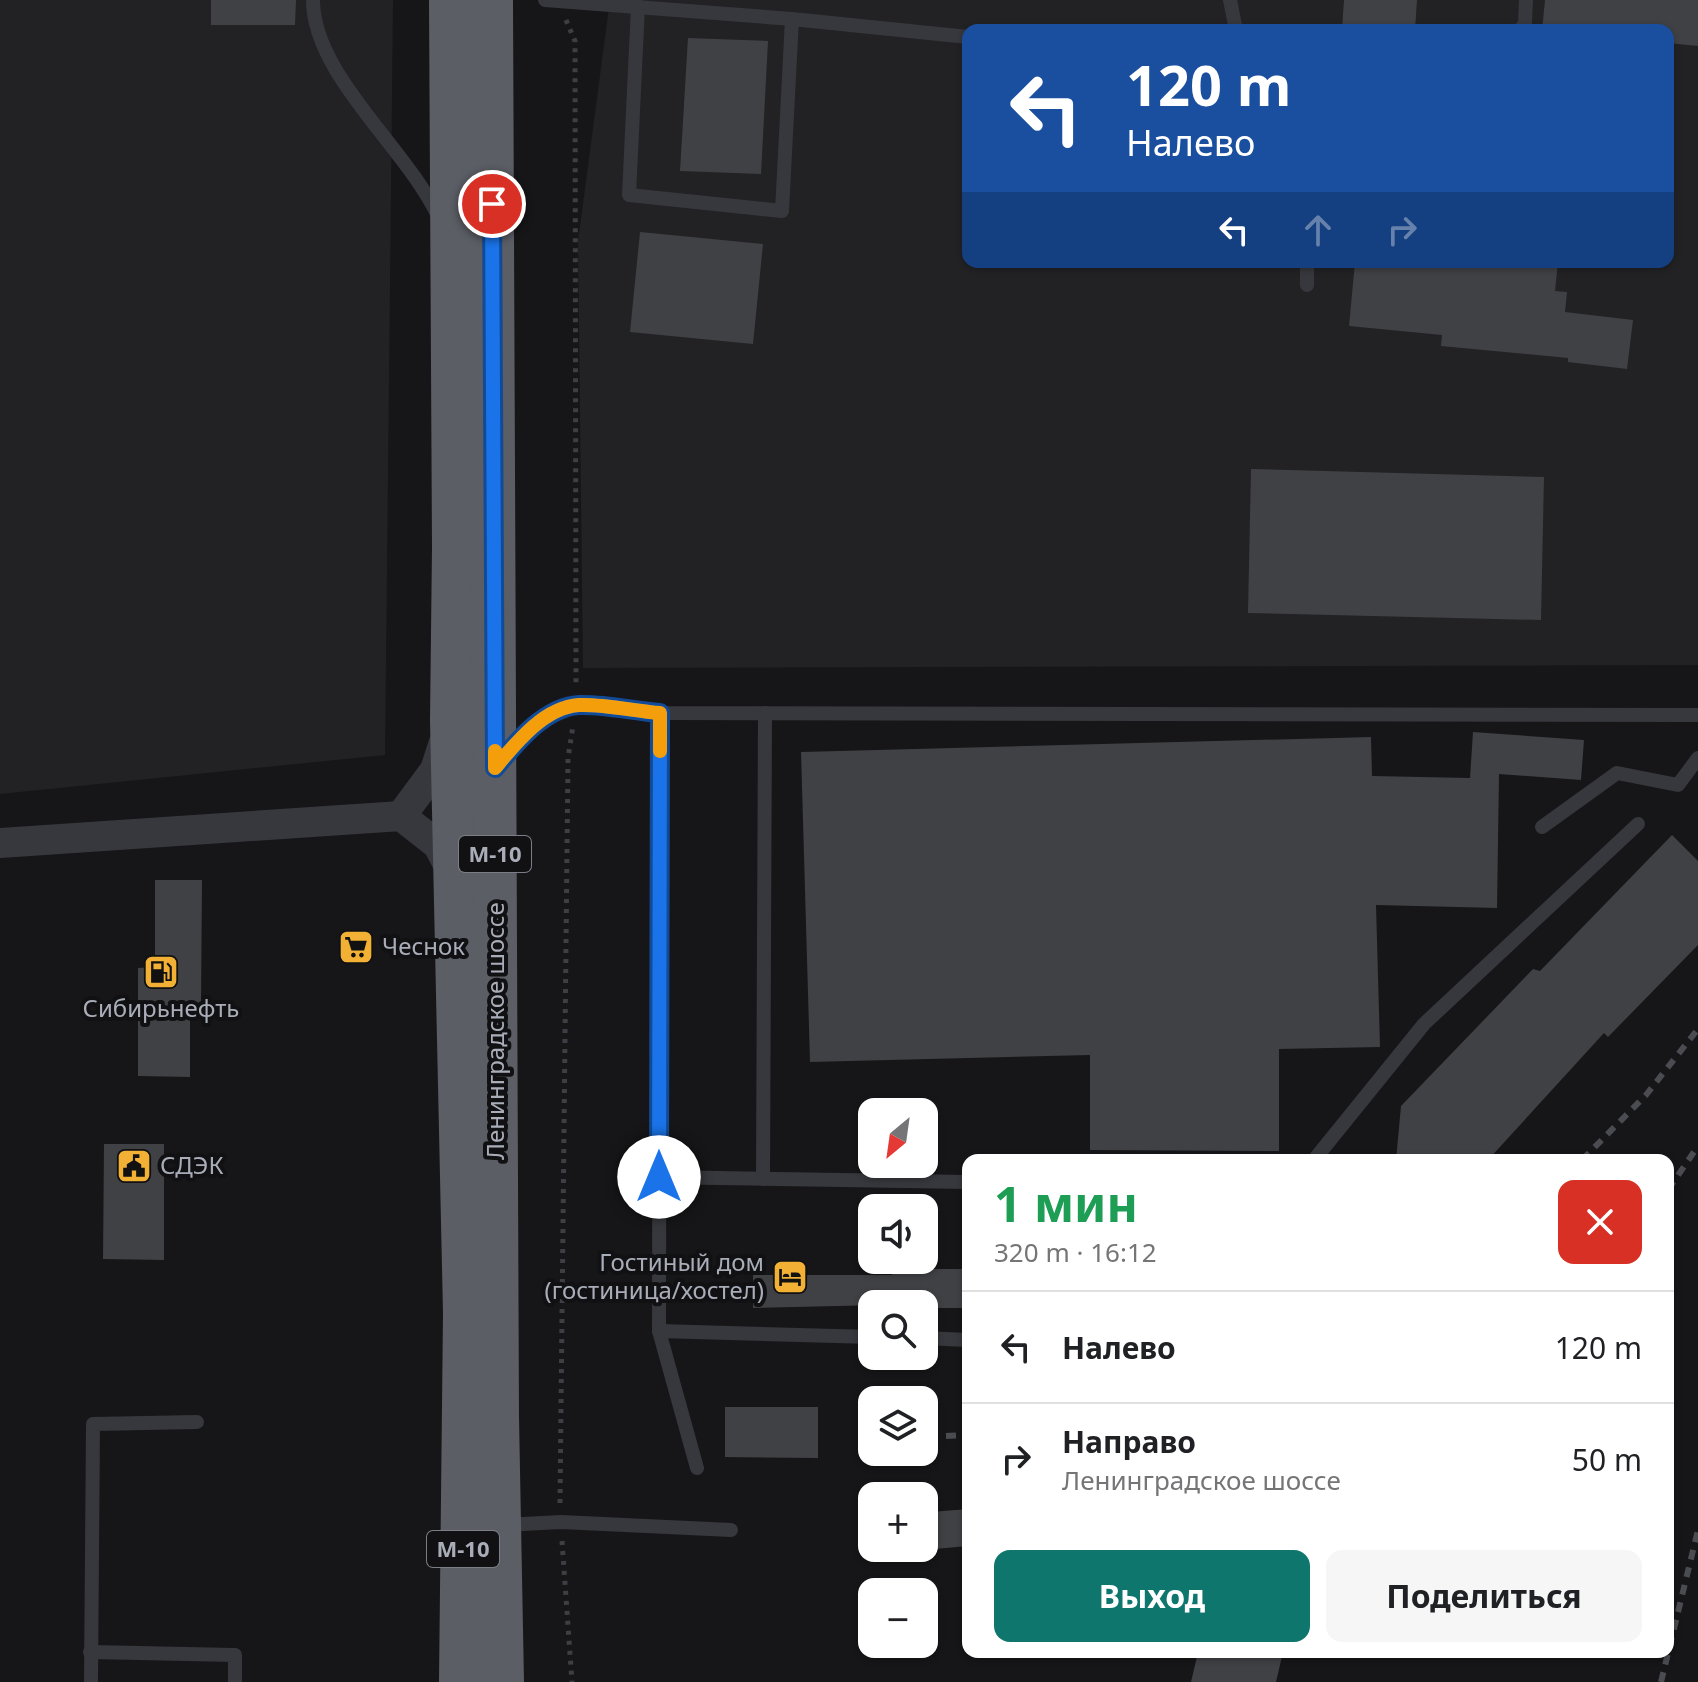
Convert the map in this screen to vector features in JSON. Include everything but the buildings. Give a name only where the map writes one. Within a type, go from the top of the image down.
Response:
[{"type":"highway","name":"Ленинградское шоссе","points":[[451,0],[452,720],[465,1417],[493,1681]]},
{"type":"highway","name":"Ленинградское шоссе","points":[[491,0],[497,1417],[501,1525],[493,1681]]},
{"type":"street","points":[[401,816],[419,797],[435,770],[452,720]]},
{"type":"street","points":[[0,843],[401,816],[438,845],[455,880]]},
{"type":"lane","points":[[313,0],[321,48],[434,208],[453,250]]},
{"type":"lane","points":[[1230,0],[1235,24]]},
{"type":"lane","points":[[1524,24],[1526,0]]},
{"type":"lane","points":[[552,1],[792,19],[962,36]]},
{"type":"lane","points":[[638,6],[629,195],[782,211],[792,19]]},
{"type":"lane","points":[[1307,268],[1307,285]]},
{"type":"lane","points":[[495,768],[520,738],[545,719],[576,705],[660,713],[1698,715]]},
{"type":"lane","points":[[660,713],[659,1331],[697,1468]]},
{"type":"lane","points":[[763,1179],[765,713]]},
{"type":"lane","points":[[1542,827],[1617,773],[1678,785],[1698,758]]},
{"type":"lane","points":[[1319,1154],[1424,1024],[1638,824]]},
{"type":"lane","points":[[659,1177],[962,1182]]},
{"type":"lane","points":[[659,1331],[858,1337]]},
{"type":"lane","points":[[938,1339],[962,1340]]},
{"type":"lane","points":[[91,1682],[93,1424],[197,1422]]},
{"type":"lane","points":[[501,1525],[561,1522],[731,1530]]},
{"type":"lane","points":[[90,1652],[235,1655],[235,1682]]},
{"type":"path","points":[[552,1],[575,41],[576,705],[568,758],[561,1522],[572,1682]]},
{"type":"path","points":[[562,1295],[659,1299]]},
{"type":"shaded area","points":[[0,0],[393,0],[385,755],[0,794]]},
{"type":"shaded area","points":[[610,0],[1698,0],[1698,665],[583,668],[578,241]]},
{"type":"railway","points":[[1588,1154],[1646,1095],[1698,1029]]},
{"type":"railway","points":[[1674,1181],[1698,1146]]},
{"type":"railway","points":[[946,1436],[962,1435]]},
{"type":"railway","points":[[1674,1629],[1698,1530]]},
{"type":"railway","points":[[1661,1682],[1667,1658]]},
{"type":"slow traffic","points":[[495,751],[495,768],[520,738],[545,719],[576,705],[660,713],[660,751]]},
{"type":"place","name":"Чеснок","points":[[356,947]]},
{"type":"place","name":"Сибирьнефть","points":[[161,972]]},
{"type":"place","name":"СДЭК","points":[[134,1166]]},
{"type":"place","name":"Гостиный дом (гостиница/хостел)","points":[[790,1277]]},
{"type":"route","points":[[492,204],[495,768],[520,738],[545,719],[576,705],[660,713],[659,1177]]}]
